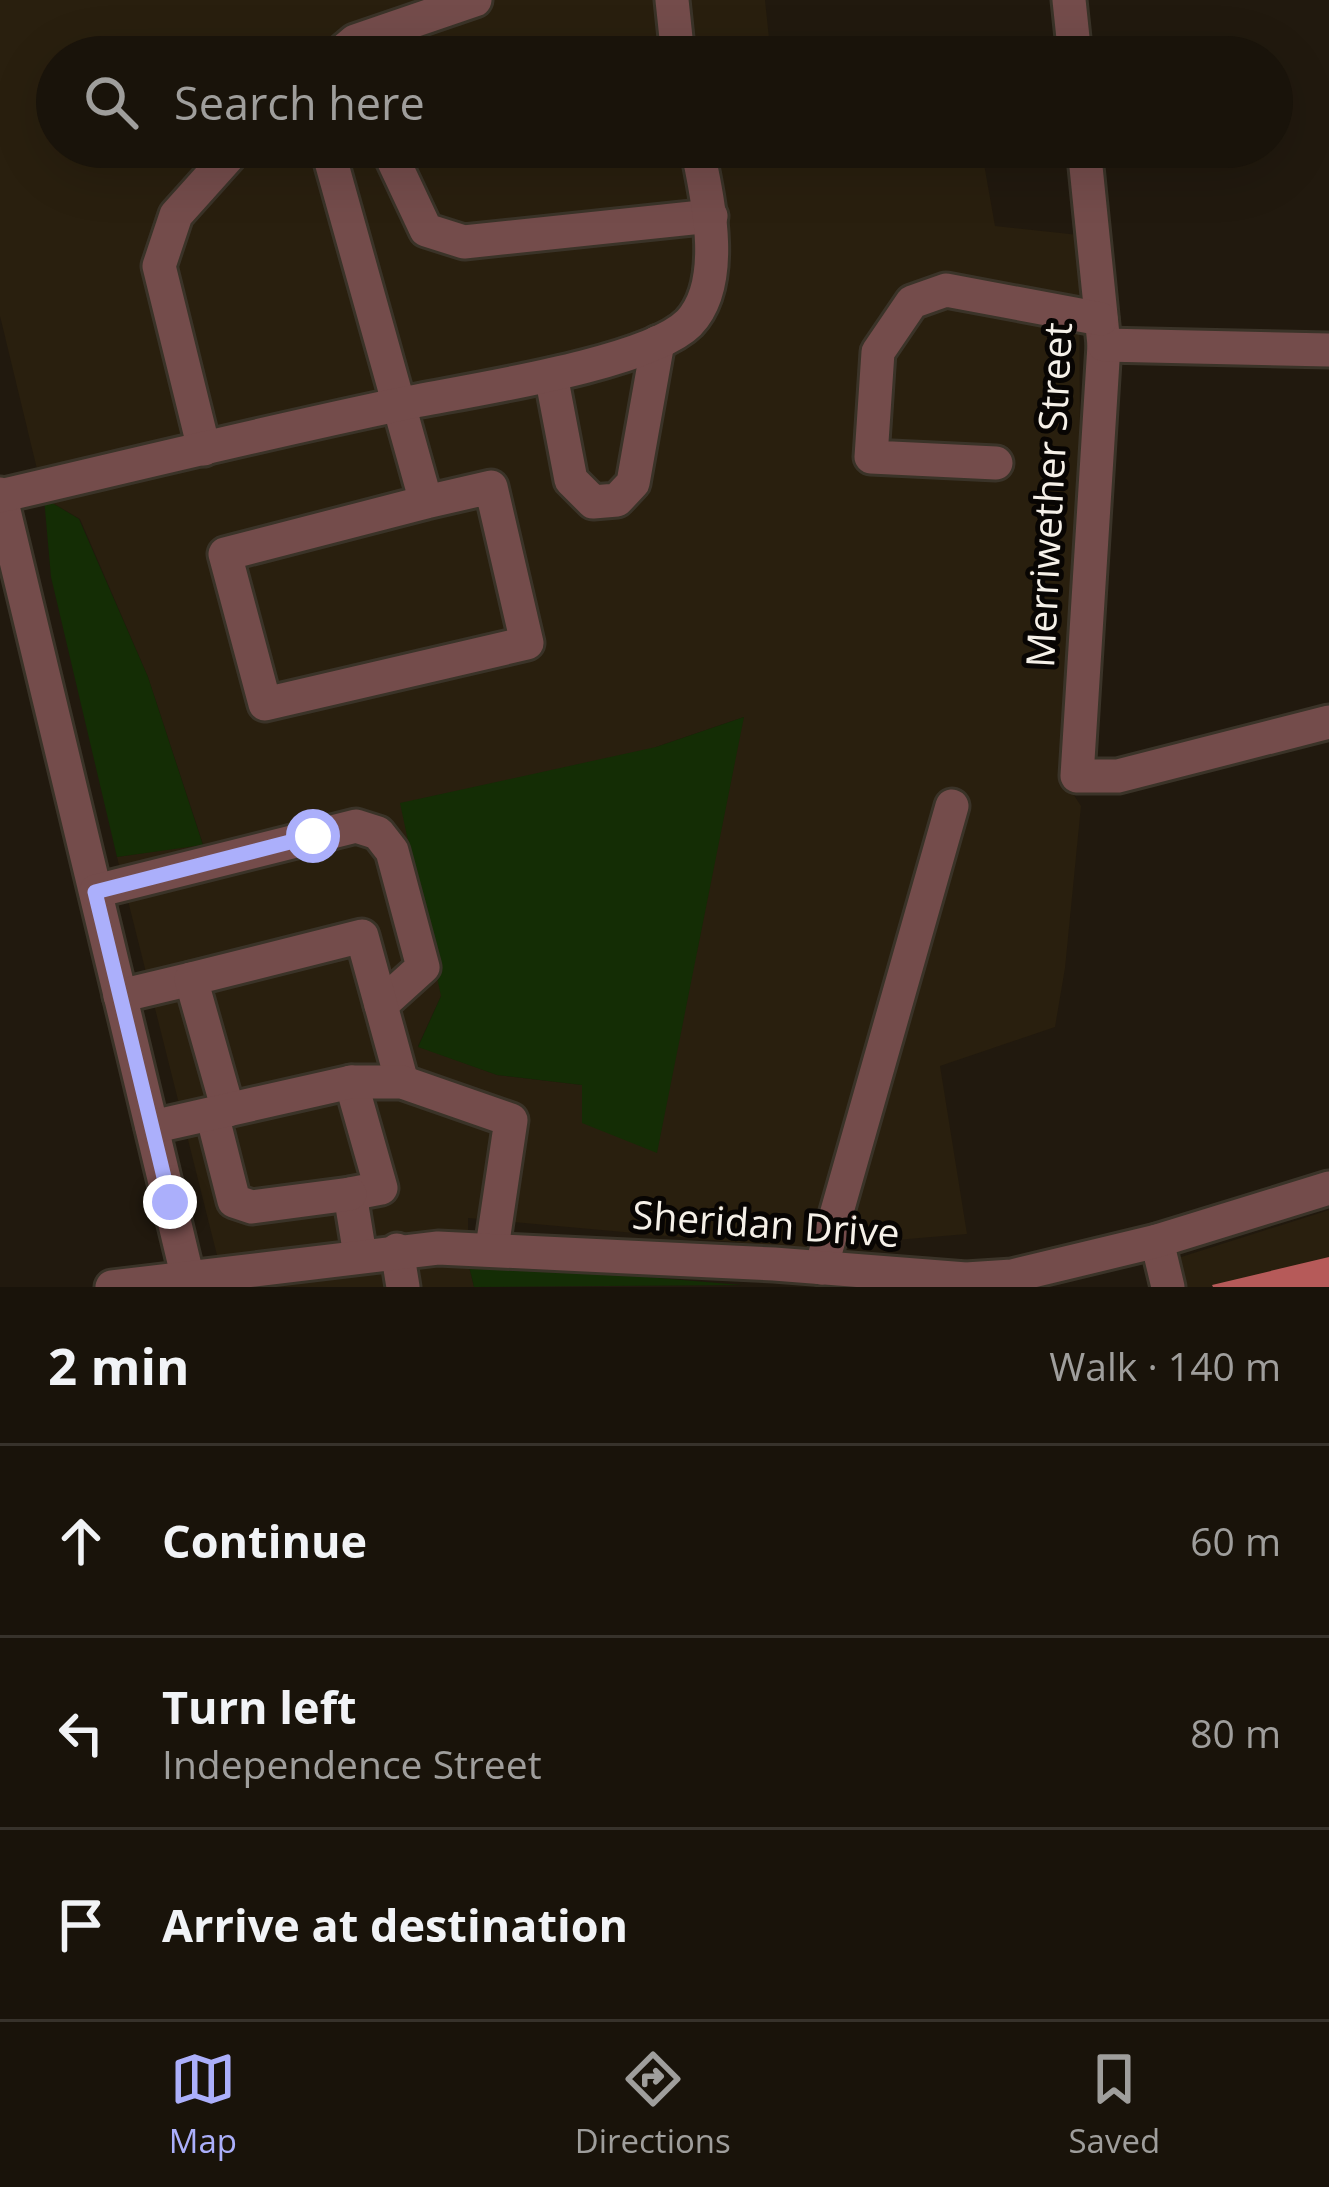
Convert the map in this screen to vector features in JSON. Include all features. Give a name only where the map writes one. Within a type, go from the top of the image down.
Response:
[{"type":"street","points":[[389,36],[475,0]]},
{"type":"street","points":[[672,0],[676,36]]},
{"type":"street","points":[[1069,0],[1073,36]]},
{"type":"street","points":[[204,449],[159,266],[176,215],[218,168]]},
{"type":"street","points":[[333,168],[426,502]]},
{"type":"street","points":[[397,168],[426,230],[464,242],[711,216]]},
{"type":"street","points":[[189,1282],[0,495],[551,374],[658,342],[690,322],[711,277],[711,216],[701,168]]},
{"type":"street","name":"Merriwether Street","points":[[1086,168],[1103,332],[1077,776],[1118,776],[1329,722]]},
{"type":"street","points":[[996,463],[871,458],[878,352],[912,302],[946,290],[1103,332],[1329,350]]},
{"type":"street","points":[[551,374],[571,480],[593,502],[616,500],[633,483],[658,342]]},
{"type":"street","points":[[490,487],[527,644],[265,704],[225,554],[426,502],[490,487]]},
{"type":"street","points":[[821,1268],[952,806]]},
{"type":"street","points":[[95,892],[356,826],[378,833],[392,851],[423,967],[381,1005]]},
{"type":"street","points":[[120,996],[362,936],[402,1082]]},
{"type":"street","points":[[191,979],[234,1201],[252,1207],[381,1188],[351,1082]]},
{"type":"street","points":[[152,1127],[351,1082],[402,1082],[511,1120],[492,1248]]},
{"type":"street","name":"Sheridan Drive","points":[[112,1287],[282,1278],[359,1255],[492,1248],[771,1276],[821,1268],[966,1279],[1012,1276],[1157,1241],[1329,1188]]},
{"type":"street","points":[[350,1194],[359,1255]]},
{"type":"street","points":[[1157,1241],[1168,1287]]},
{"type":"street","points":[[397,1250],[404,1287]]},
{"type":"shaded area","points":[[0,0],[765,0],[769,36],[36,36],[36,168],[985,168],[995,226],[1079,235],[1080,456],[1066,783],[1081,806],[1065,968],[1055,1027],[940,1066],[967,1234],[801,1248],[468,1218],[468,1262],[474,1287],[225,1287],[117,857],[203,844],[148,677],[80,519],[44,498],[0,316]],"holes":[[[744,717],[582,1085],[497,1075],[418,1046],[441,996],[656,747]]]},
{"type":"shaded area","points":[[1329,1210],[1329,1287],[1185,1287],[1178,1258]]},
{"type":"green space","points":[[44,498],[79,519],[148,677],[203,845],[117,857],[51,577]]},
{"type":"green space","points":[[744,717],[657,1153],[582,1123],[582,1085],[497,1075],[418,1047],[441,996],[400,803],[656,747]]},
{"type":"green space","points":[[468,1262],[742,1285],[474,1287]]},
{"type":"building","points":[[1329,1257],[1329,1287],[1212,1285]]},
{"type":"route","points":[[170,1202],[95,892],[313,836]]}]
